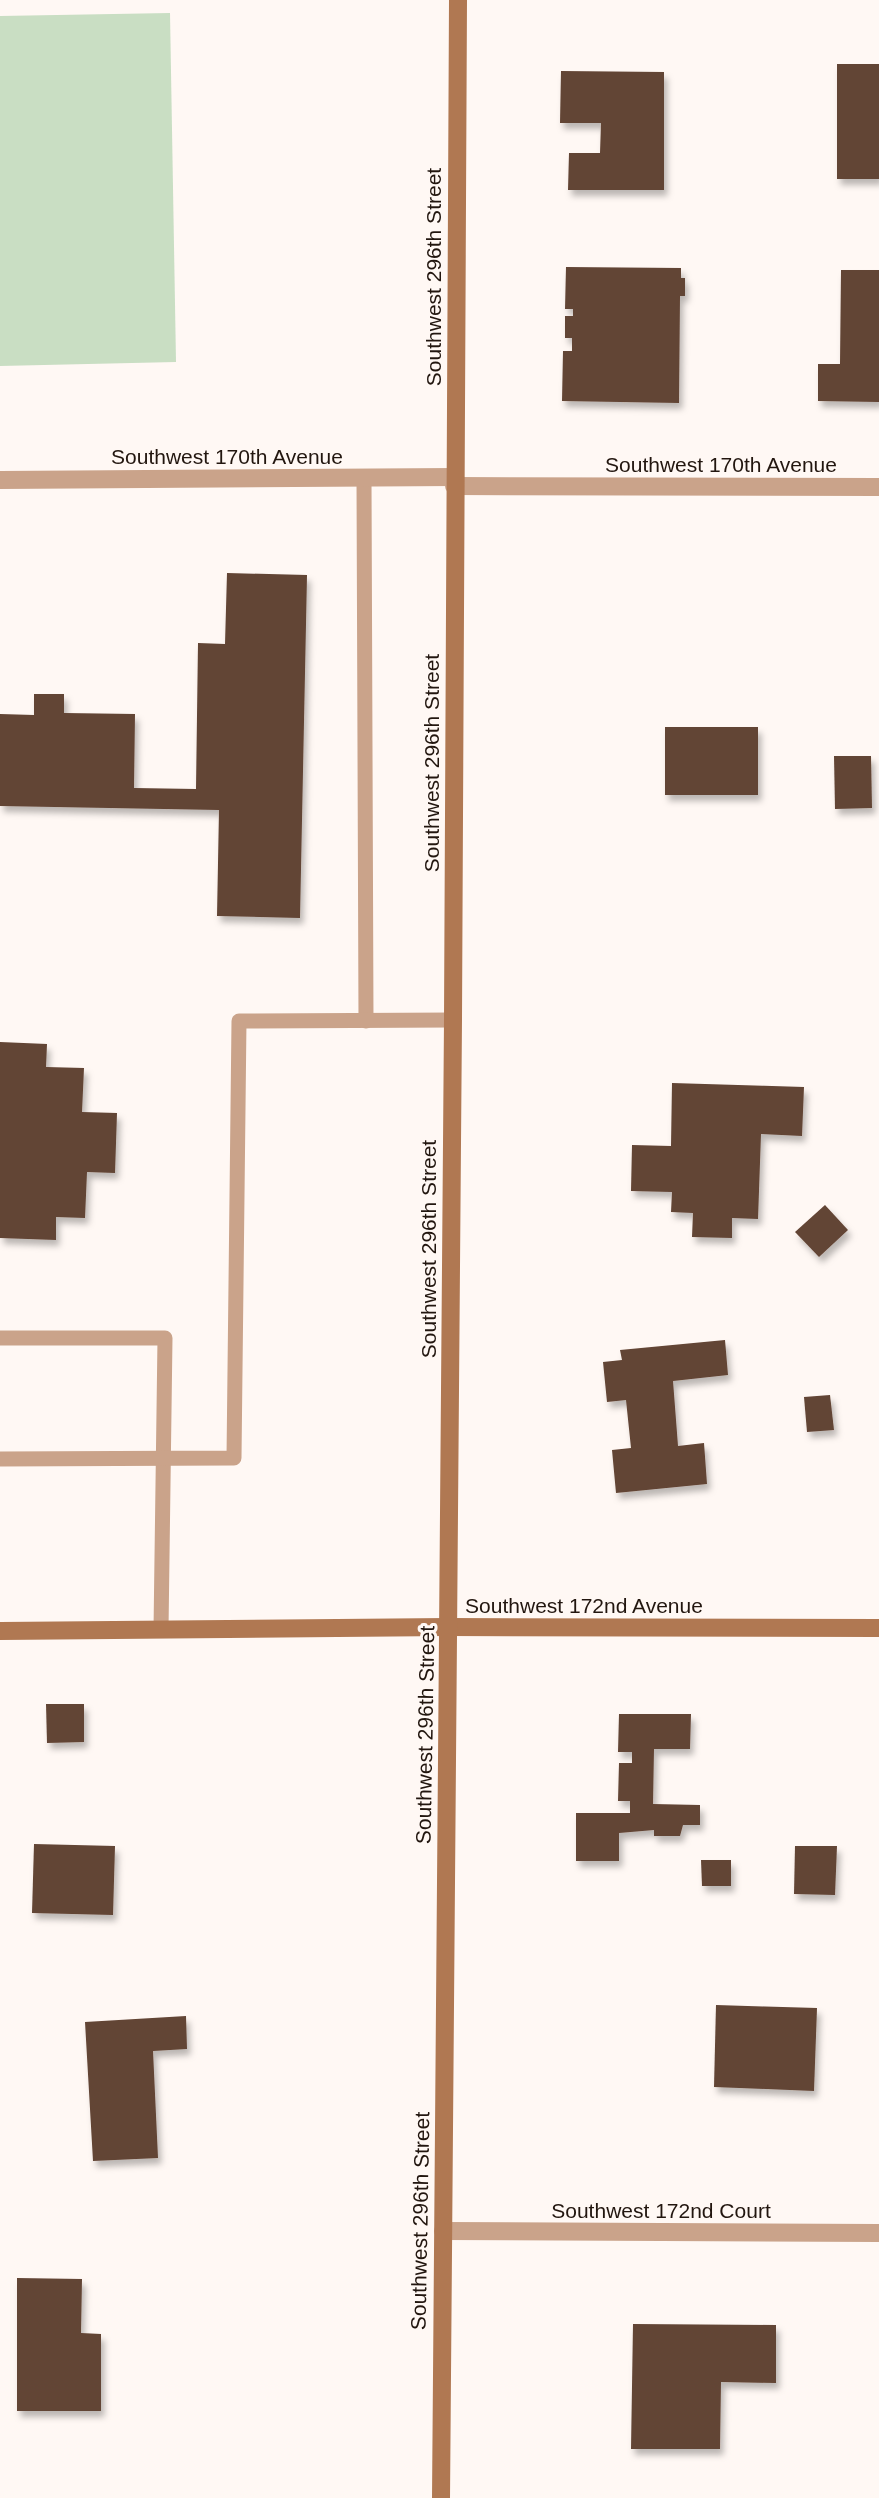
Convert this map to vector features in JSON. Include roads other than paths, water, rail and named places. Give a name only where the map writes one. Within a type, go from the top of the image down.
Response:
[{"type":"street","name":"Southwest 296th Street","points":[[441,2498],[453,1020],[458,0]]},
{"type":"street","name":"Southwest 170th Avenue","points":[[0,480],[364,478],[455,482],[879,487]]},
{"type":"street","name":"Southwest 172nd Avenue","points":[[0,1631],[879,1628]]},
{"type":"street","name":"Southwest 172nd Court","points":[[443,2231],[879,2233]]},
{"type":"lane","points":[[364,478],[366,1021]]},
{"type":"lane","points":[[0,1459],[234,1458],[239,1021],[453,1020]]},
{"type":"lane","points":[[0,1338],[165,1338],[160,1630]]}]
